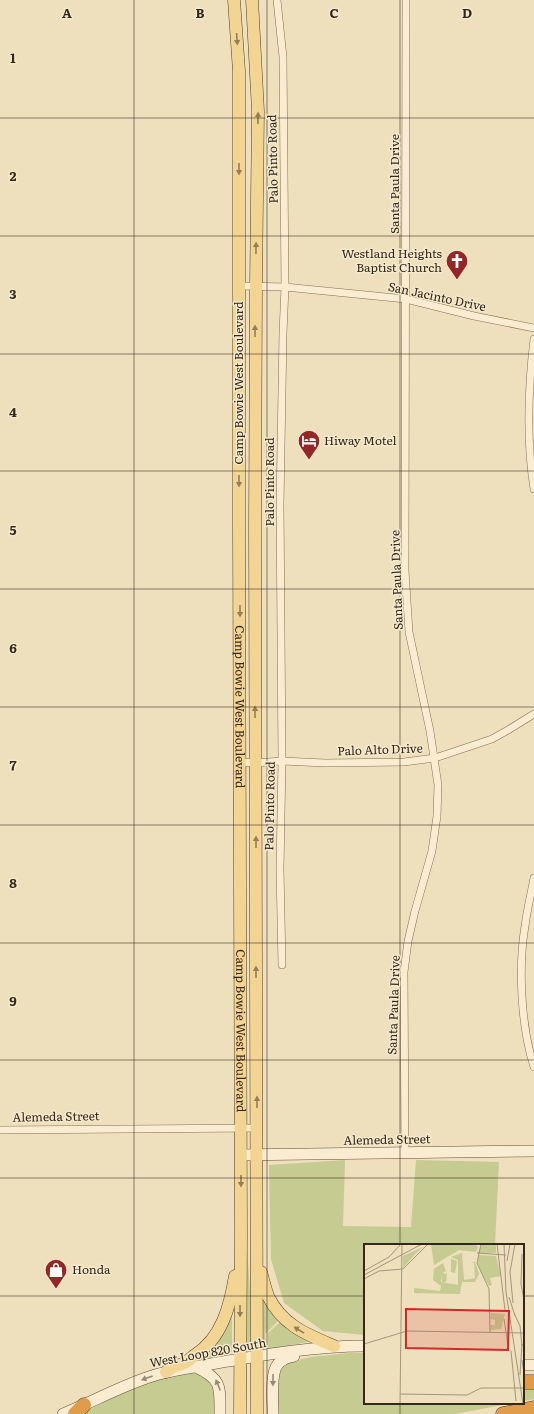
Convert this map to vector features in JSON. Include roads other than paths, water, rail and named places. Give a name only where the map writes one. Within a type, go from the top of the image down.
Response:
[{"type":"highway","points":[[503,1414],[534,1408]]},
{"type":"main road","name":"Camp Bowie West Boulevard","points":[[234,0],[239,71],[240,1414]]},
{"type":"main road","name":"Camp Bowie West Boulevard","points":[[252,0],[258,111],[255,528],[257,1414]]},
{"type":"main road","points":[[239,527],[255,528]]},
{"type":"main road","name":"Alemeda Street","points":[[240,1155],[534,1151]]},
{"type":"main road","points":[[166,1372],[170,1368],[183,1363],[201,1352],[218,1332],[226,1315],[233,1290],[241,1236]]},
{"type":"main road","points":[[256,1256],[268,1295],[283,1318],[306,1334],[334,1346]]},
{"type":"main road","name":"West Loop 820 South","points":[[63,1414],[80,1410],[120,1388],[150,1376],[166,1372],[257,1356],[310,1349],[334,1346],[364,1346]]},
{"type":"main road","points":[[273,1414],[273,1374],[276,1365],[284,1358],[310,1349]]},
{"type":"main road","points":[[196,1367],[208,1372],[216,1379],[220,1393],[220,1414]]},
{"type":"street","name":"Palo Pinto Road","points":[[277,0],[283,57],[285,287],[280,504],[282,761],[280,869],[282,965]]},
{"type":"street","name":"Santa Paula Drive","points":[[405,1153],[404,972],[408,941],[432,851],[437,816],[438,785],[430,731],[409,632],[406,596],[406,0]]},
{"type":"street","name":"San Jacinto Drive","points":[[239,286],[285,287],[406,299],[474,316],[534,328]]},
{"type":"street","points":[[534,339],[530,371],[529,440],[534,489]]},
{"type":"street","name":"Palo Alto Drive","points":[[240,762],[404,762],[434,758],[492,739],[534,714]]},
{"type":"street","points":[[534,878],[524,927],[522,972],[523,1008],[530,1055],[534,1067]]},
{"type":"street","name":"Alemeda Street","points":[[0,1130],[257,1128]]},
{"type":"place","name":"Westland Heights Baptist Church","points":[[457,280]]},
{"type":"place","name":"Hiway Motel","points":[[309,460]]},
{"type":"place","name":"Honda","points":[[56,1290]]}]
